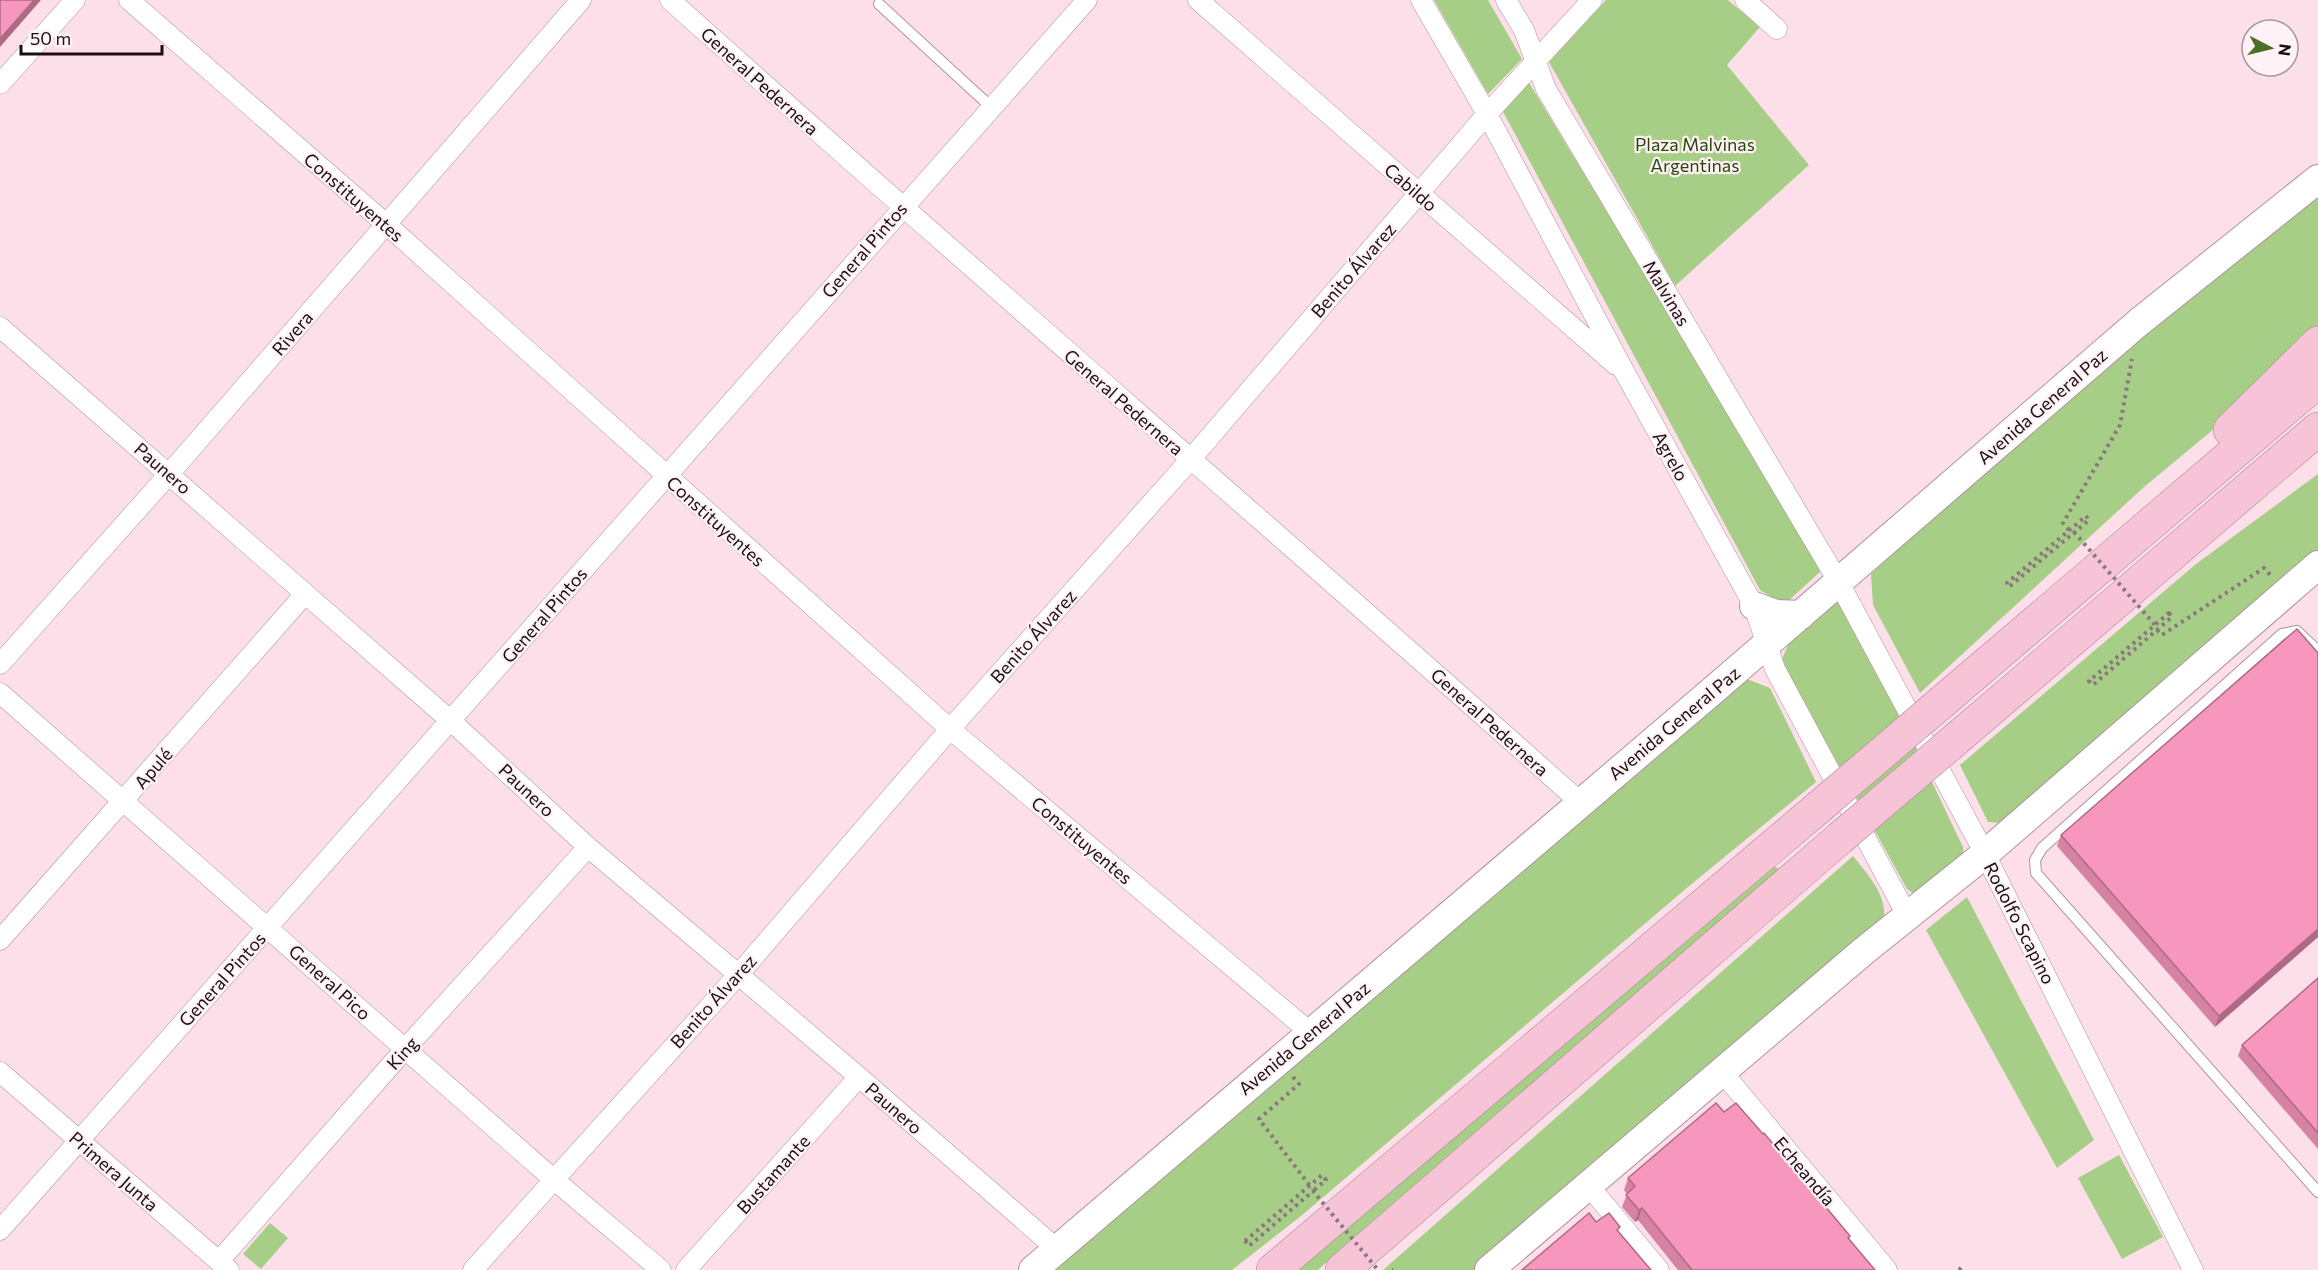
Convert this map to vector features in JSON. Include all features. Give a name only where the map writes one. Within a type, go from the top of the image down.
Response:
[{"type":"highway","points":[[2069,594],[2318,343]]},
{"type":"highway","points":[[1277,1264],[1819,807],[2318,381]]},
{"type":"highway","points":[[1342,1270],[1840,838],[2318,429]]},
{"type":"highway","points":[[2176,551],[2318,457]]},
{"type":"street","points":[[0,84],[75,0]]},
{"type":"street","name":"Constituyentes","points":[[129,0],[386,224],[950,729],[1311,1033]]},
{"type":"street","name":"Rivera","points":[[0,664],[170,474],[581,0]]},
{"type":"street","name":"General Pedernera","points":[[670,0],[901,208],[1397,639],[1580,802]]},
{"type":"street","name":"General Pintos","points":[[0,1230],[1087,0]]},
{"type":"street","name":"Cabildo","points":[[1198,0],[1625,373]]},
{"type":"street","name":"Agrelo","points":[[1421,0],[1487,114],[1625,373],[1755,606],[1775,669],[1908,917]]},
{"type":"street","name":"Malvinas","points":[[1506,0],[1524,30],[1534,62],[1546,89],[1838,581]]},
{"type":"street","name":"Benito Álvarez","points":[[473,1270],[552,1178],[738,975],[950,729],[1190,460],[1487,114],[1592,0]]},
{"type":"street","points":[[1745,0],[1777,29]]},
{"type":"street","name":"Avenida General Paz","points":[[1033,1270],[1800,615],[2139,322],[2318,179]]},
{"type":"street","name":"Paunero","points":[[0,327],[451,721],[588,847],[859,1077],[1057,1250]]},
{"type":"street","points":[[1489,1270],[1985,854],[2285,594],[2315,572]]},
{"type":"street","name":"Rodolfo Scapino","points":[[1838,581],[1985,854],[2193,1270]]},
{"type":"street","name":"Apulé","points":[[0,940],[305,594]]},
{"type":"street","points":[[1755,606],[1776,614],[1800,615]]},
{"type":"street","name":"General Pico","points":[[0,693],[552,1178],[661,1270]]},
{"type":"street","name":"King","points":[[224,1266],[405,1049],[588,847]]},
{"type":"street","name":"Primera Junta","points":[[0,1072],[224,1266]]},
{"type":"street","name":"Echeandía","points":[[1723,1073],[1887,1270]]},
{"type":"street","name":"Bustamante","points":[[686,1270],[859,1077]]},
{"type":"street","points":[[1588,1185],[1659,1270]]},
{"type":"lane","points":[[879,4],[991,107]]},
{"type":"lane","points":[[2318,651],[2297,631],[2282,634],[2042,848],[2035,860],[2036,873],[2318,1192]]},
{"type":"path","points":[[2139,322],[2120,424],[2063,523],[2162,634],[2264,568],[2285,594]]},
{"type":"path","points":[[2007,583],[2010,587],[2072,531]]},
{"type":"path","points":[[2093,685],[2090,681],[2156,628]]},
{"type":"path","points":[[1279,1060],[1299,1084],[1258,1119],[1310,1186]]},
{"type":"path","points":[[1322,1175],[1326,1180],[1315,1190],[1249,1245],[1245,1241],[1322,1175]]},
{"type":"path","points":[[1315,1190],[1378,1270]]},
{"type":"green space","points":[[1434,0],[1488,0],[1522,59],[1488,94]]},
{"type":"green space","name":"Plaza Malvinas Argentinas","points":[[1606,0],[1728,0],[1760,27],[1727,65],[1809,165],[1675,286],[1549,62]]},
{"type":"green space","points":[[1528,81],[1823,569],[1784,605],[1760,590],[1501,108]]},
{"type":"green space","points":[[2318,186],[2318,327],[2220,424],[2144,487],[1920,693],[1873,605],[1871,574],[2115,351]]},
{"type":"green space","points":[[2318,474],[2318,552],[2001,823],[1988,822],[1960,765],[2196,564]]},
{"type":"green space","points":[[1835,599],[1848,606],[1963,847],[1964,857],[1922,893],[1913,893],[1907,889],[1781,661],[1789,643]]},
{"type":"green space","points":[[1747,679],[1770,688],[1816,782],[1688,887],[1301,1216],[1232,1270],[1050,1270]]},
{"type":"green space","points":[[1853,856],[1881,897],[1884,906],[1883,925],[1480,1270],[1383,1270]]},
{"type":"green space","points":[[1774,866],[1778,868],[1778,872],[1318,1270],[1298,1270]]},
{"type":"green space","points":[[1967,897],[2094,1140],[2057,1168],[1926,930]]},
{"type":"green space","points":[[2119,1155],[2163,1237],[2122,1259],[2078,1178]]},
{"type":"green space","points":[[270,1223],[288,1238],[261,1269],[243,1254]]},
{"type":"building","points":[[0,0],[34,0],[0,39]]},
{"type":"building","points":[[2297,629],[2318,653],[2318,929],[2219,1016],[2061,835]]},
{"type":"building","points":[[2318,978],[2318,1133],[2242,1045]]},
{"type":"building","points":[[1716,1103],[1724,1112],[1736,1103],[1850,1236],[1848,1238],[1875,1270],[1692,1270],[1642,1208],[1639,1210],[1626,1195],[1635,1186],[1628,1178]]},
{"type":"building","points":[[1589,1213],[1596,1222],[1609,1213],[1620,1227],[1617,1230],[1651,1270],[1522,1270]]}]
